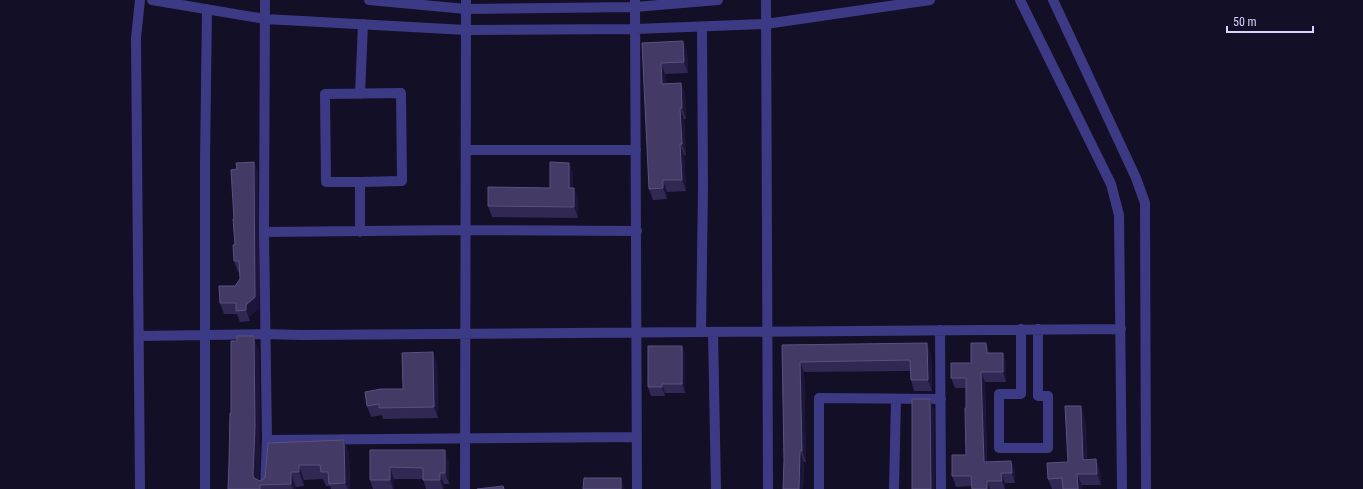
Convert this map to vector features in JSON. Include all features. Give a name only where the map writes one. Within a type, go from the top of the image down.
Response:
[{"type":"street","points":[[140,0],[136,38],[140,489]]},
{"type":"street","points":[[152,0],[207,10],[265,18],[466,30],[635,29],[766,24],[930,0]]},
{"type":"street","points":[[265,0],[264,232],[267,440],[265,489]]},
{"type":"street","points":[[369,0],[466,4],[635,4],[718,0]]},
{"type":"street","points":[[766,0],[768,489]]},
{"type":"street","points":[[1020,0],[1111,184],[1119,215],[1122,489]]},
{"type":"street","points":[[1052,0],[1136,178],[1145,203],[1146,489]]},
{"type":"street","points":[[465,489],[466,4]]},
{"type":"street","points":[[635,4],[637,489]]},
{"type":"street","points":[[205,489],[205,161],[207,10]]},
{"type":"street","points":[[360,94],[363,24]]},
{"type":"street","points":[[701,332],[703,187],[702,26]]},
{"type":"street","points":[[402,93],[402,181],[360,182],[326,182],[325,94],[402,93]]},
{"type":"street","points":[[466,150],[636,150]]},
{"type":"street","points":[[360,182],[360,232]]},
{"type":"street","points":[[264,232],[466,230],[637,231]]},
{"type":"street","points":[[1021,329],[1021,394],[999,394],[999,448],[1048,448],[1048,396],[1038,396],[1038,329]]},
{"type":"street","points":[[139,336],[1121,329]]},
{"type":"street","points":[[940,330],[941,489]]},
{"type":"street","points":[[713,332],[716,489]]},
{"type":"street","points":[[819,489],[819,398],[941,399]]},
{"type":"street","points":[[894,489],[896,399]]},
{"type":"street","points":[[267,440],[637,436]]},
{"type":"building","points":[[683,41],[684,62],[661,63],[662,84],[681,83],[682,108],[680,108],[682,144],[680,144],[682,180],[663,180],[663,188],[649,189],[642,43]]},
{"type":"building","points":[[254,162],[255,297],[246,305],[246,310],[236,311],[236,303],[220,303],[219,286],[235,286],[240,279],[239,261],[234,261],[233,245],[235,244],[231,170],[237,169],[236,163]]},
{"type":"building","points":[[550,162],[569,163],[569,188],[574,188],[574,207],[488,206],[488,187],[550,188]]},
{"type":"building","points":[[237,336],[254,336],[254,478],[260,481],[265,478],[268,443],[344,440],[345,483],[329,484],[328,472],[321,472],[320,465],[299,465],[299,472],[291,472],[291,484],[260,485],[260,489],[228,489],[231,413],[231,341],[237,341]]},
{"type":"building","points":[[927,343],[928,380],[911,380],[910,360],[800,362],[802,451],[800,451],[799,489],[783,489],[784,460],[782,345]]},
{"type":"building","points":[[971,343],[986,343],[987,353],[1003,353],[1003,372],[981,372],[984,462],[1011,461],[1012,473],[1001,473],[1002,481],[987,481],[987,489],[972,489],[971,476],[952,476],[952,455],[966,455],[966,378],[951,378],[951,363],[971,363]]},
{"type":"building","points":[[648,346],[682,346],[682,384],[662,384],[662,387],[648,387]]},
{"type":"building","points":[[433,352],[434,407],[379,408],[379,404],[367,406],[365,392],[381,389],[403,389],[402,353]]},
{"type":"building","points":[[912,399],[930,399],[931,489],[912,489]]},
{"type":"building","points":[[1065,406],[1081,406],[1083,460],[1096,459],[1097,474],[1077,474],[1078,489],[1063,489],[1062,478],[1048,479],[1047,463],[1068,462]]},
{"type":"building","points":[[370,450],[445,450],[445,473],[440,473],[440,480],[423,480],[423,468],[390,467],[390,480],[370,480]]},
{"type":"building","points":[[584,478],[621,478],[621,489],[583,489]]},
{"type":"building","points":[[503,486],[504,489],[477,489]]}]
